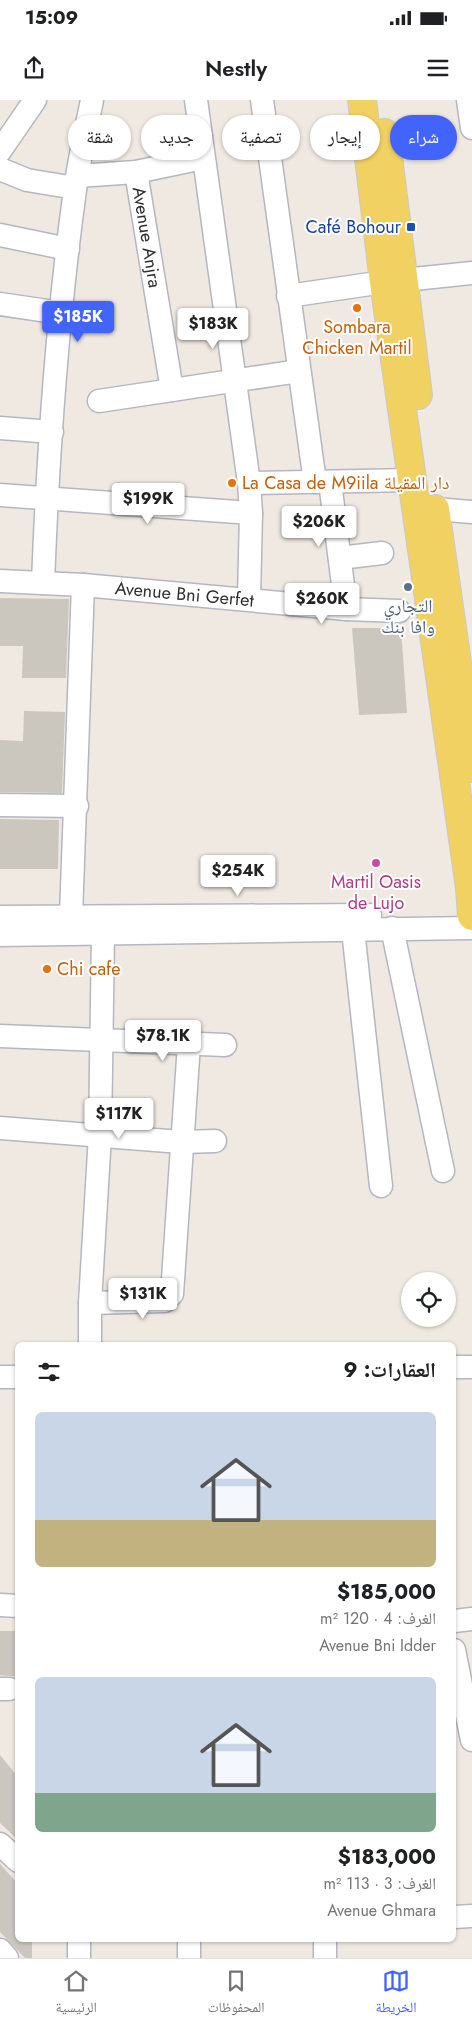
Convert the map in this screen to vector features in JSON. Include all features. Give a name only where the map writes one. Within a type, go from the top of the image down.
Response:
[{"type":"main road","points":[[362,100],[426,461],[463,644],[471,760]]},
{"type":"main road","points":[[381,100],[394,281],[412,480],[470,888],[472,921]]},
{"type":"street","points":[[0,151],[35,100]]},
{"type":"street","points":[[43,584],[46,500],[61,312],[76,182],[92,100]]},
{"type":"street","points":[[196,100],[198,115]]},
{"type":"street","points":[[262,100],[299,371],[340,558],[346,609]]},
{"type":"street","points":[[0,169],[28,180],[76,182],[194,160]]},
{"type":"street","points":[[204,160],[249,483],[251,513],[249,598]]},
{"type":"street","name":"Avenue Anjra","points":[[136,172],[172,390]]},
{"type":"street","points":[[0,235],[68,249]]},
{"type":"street","points":[[288,296],[394,281],[472,273]]},
{"type":"street","points":[[0,304],[61,312]]},
{"type":"street","points":[[99,400],[299,371]]},
{"type":"street","points":[[0,428],[52,432]]},
{"type":"street","points":[[249,483],[412,480]]},
{"type":"street","points":[[0,495],[46,500],[251,513]]},
{"type":"street","points":[[435,509],[472,512]]},
{"type":"street","points":[[340,558],[382,553]]},
{"type":"street","name":"Avenue Bni Gerfet","points":[[0,581],[84,585],[249,598],[346,609],[399,611]]},
{"type":"street","points":[[71,916],[77,806],[84,585]]},
{"type":"street","points":[[0,804],[77,806]]},
{"type":"street","points":[[0,917],[458,914],[472,921]]},
{"type":"street","points":[[0,935],[353,930],[472,921]]},
{"type":"street","points":[[392,928],[443,1171]]},
{"type":"street","points":[[353,930],[382,1186]]},
{"type":"street","points":[[90,1342],[90,1303],[100,1135],[103,934]]},
{"type":"street","points":[[0,1036],[225,1045]]},
{"type":"street","points":[[90,1303],[165,1301],[172,1294],[189,1044]]},
{"type":"street","points":[[0,1128],[181,1142],[215,1141]]},
{"type":"street","points":[[456,1367],[472,1367]]},
{"type":"street","points":[[0,1377],[15,1377]]},
{"type":"street","points":[[0,1605],[15,1606]]},
{"type":"street","points":[[456,1621],[472,1619]]},
{"type":"street","points":[[456,1660],[472,1740]]},
{"type":"street","points":[[0,1844],[15,1858]]},
{"type":"street","points":[[456,1917],[472,1916]]},
{"type":"street","points":[[79,1942],[79,1958]]},
{"type":"street","points":[[188,1958],[189,1942]]},
{"type":"street","points":[[325,1942],[325,1958]]},
{"type":"street","points":[[0,1950],[8,1958]]},
{"type":"building","points":[[0,598],[69,599],[66,678],[22,678],[23,646],[0,646]]},
{"type":"building","points":[[352,628],[401,628],[407,713],[359,715]]},
{"type":"building","points":[[24,711],[65,712],[62,793],[0,792],[0,740],[23,741]]},
{"type":"building","points":[[0,819],[59,820],[58,869],[0,869]]},
{"type":"building","points":[[0,1631],[15,1631],[15,1677],[0,1675]]},
{"type":"building","points":[[0,1755],[15,1773],[15,1837],[0,1823]]},
{"type":"building","points":[[0,1864],[15,1881],[15,1942],[32,1942],[32,1958],[25,1958],[0,1932]]},
{"type":"place","name":"Café Bohour","points":[[411,227]]},
{"type":"place","name":"Sombara Chicken Martil","points":[[357,308]]},
{"type":"place","name":"La Casa de M9iila دار المقيلة","points":[[232,483]]},
{"type":"place","name":"التجاري وافا بنك","points":[[408,587]]},
{"type":"place","name":"Martil Oasis de Lujo","points":[[376,863]]},
{"type":"place","name":"Chi cafe","points":[[47,969]]}]
